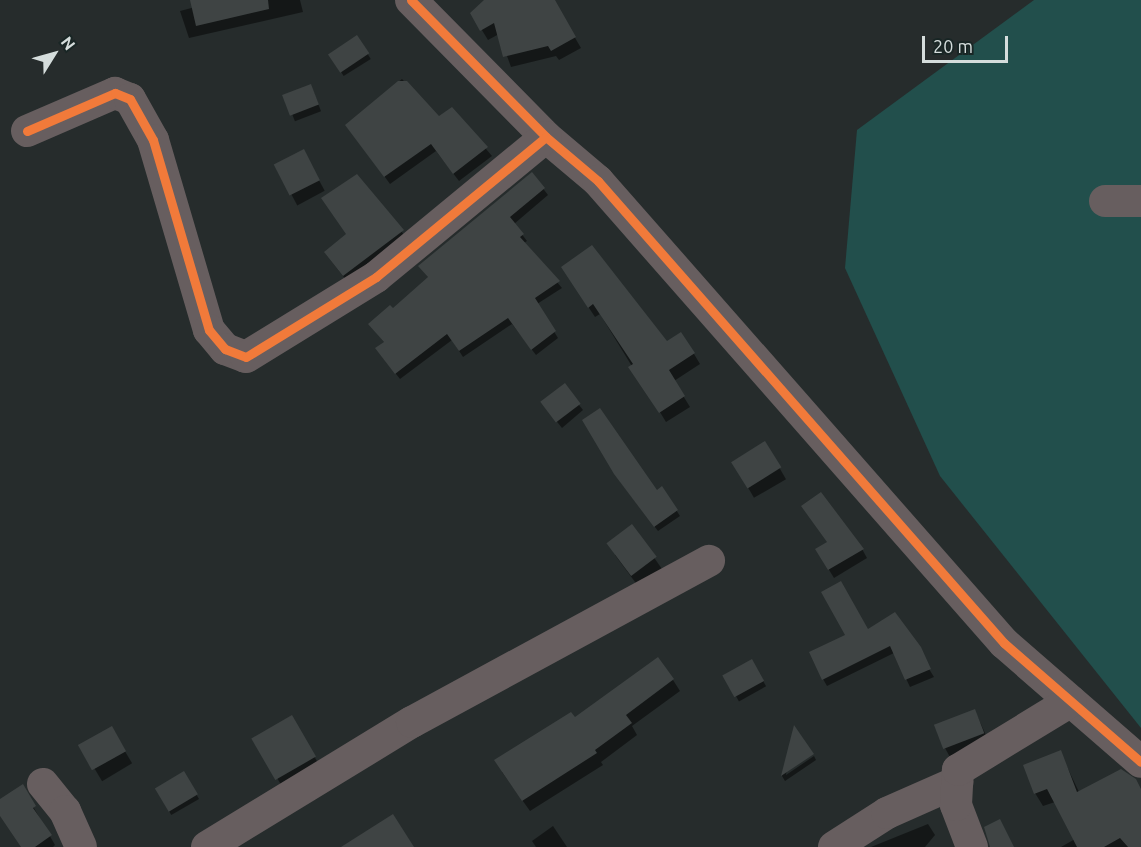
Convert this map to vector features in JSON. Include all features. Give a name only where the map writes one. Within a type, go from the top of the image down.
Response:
[{"type":"street","points":[[411,0],[546,137],[598,182],[691,283],[1004,643],[1141,762]]},
{"type":"street","points":[[27,131],[115,93],[130,99],[153,140],[209,330],[225,349],[246,357],[376,277],[546,137]]},
{"type":"street","points":[[1106,201],[1141,201]]},
{"type":"street","points":[[207,847],[412,722],[709,561]]},
{"type":"street","points":[[972,847],[956,805],[958,770],[1071,701]]},
{"type":"street","points":[[834,847],[887,813],[957,782]]},
{"type":"street","points":[[44,784],[65,811],[81,847]]},
{"type":"shaded area","points":[[1034,0],[1141,0],[1141,728],[940,476],[845,268],[857,130]]},
{"type":"building","points":[[190,0],[268,0],[269,9],[196,26]]},
{"type":"building","points":[[484,0],[555,0],[576,37],[551,51],[548,46],[503,57],[494,23],[480,31],[470,13]]},
{"type":"building","points":[[357,35],[369,53],[340,73],[328,55]]},
{"type":"building","points":[[398,81],[407,81],[439,116],[452,107],[488,147],[453,174],[431,144],[384,177],[345,125]]},
{"type":"building","points":[[311,84],[319,105],[290,116],[282,95]]},
{"type":"building","points":[[304,149],[320,180],[290,196],[274,164]]},
{"type":"building","points":[[532,172],[545,188],[510,217],[524,234],[520,237],[560,281],[535,298],[556,331],[531,350],[508,318],[459,351],[447,334],[395,374],[375,348],[384,342],[368,324],[390,305],[393,308],[428,277],[418,266]]},
{"type":"building","points":[[357,174],[404,230],[343,276],[324,252],[346,234],[321,198]]},
{"type":"building","points":[[592,245],[667,341],[681,332],[695,353],[669,370],[685,396],[659,413],[628,367],[633,364],[593,304],[588,308],[561,267]]},
{"type":"building","points":[[565,383],[581,404],[556,422],[540,402]]},
{"type":"building","points":[[600,408],[657,490],[662,486],[678,510],[654,527],[614,474],[582,420]]},
{"type":"building","points":[[765,441],[781,467],[748,488],[731,462]]},
{"type":"building","points":[[821,492],[864,549],[828,570],[815,549],[827,542],[801,506]]},
{"type":"building","points":[[632,524],[657,557],[631,576],[606,543]]},
{"type":"building","points":[[841,581],[868,629],[895,612],[921,647],[931,669],[905,680],[890,646],[822,680],[809,652],[845,635],[821,592]]},
{"type":"building","points":[[658,657],[674,679],[626,715],[632,723],[595,750],[597,753],[522,801],[494,760],[571,712],[575,717]]},
{"type":"building","points":[[752,659],[764,681],[734,697],[722,675]]},
{"type":"building","points":[[975,709],[984,733],[943,749],[934,725]]},
{"type":"building","points":[[292,715],[316,757],[275,780],[251,738]]},
{"type":"building","points":[[794,725],[814,754],[781,776]]},
{"type":"building","points":[[112,726],[126,751],[92,770],[78,745]]},
{"type":"building","points":[[1061,750],[1077,792],[1121,769],[1136,779],[1141,789],[1141,847],[1128,847],[1120,838],[1104,847],[1077,847],[1047,789],[1034,794],[1023,765]]},
{"type":"building","points":[[184,771],[198,794],[169,812],[155,789]]},
{"type":"building","points":[[23,784],[36,806],[33,808],[52,835],[35,847],[21,847],[0,816],[0,799]]},
{"type":"building","points":[[393,814],[414,847],[341,847]]},
{"type":"building","points":[[1000,819],[1014,847],[990,847],[984,827]]},
{"type":"cycle path","points":[[411,0],[546,137],[598,181],[1004,643],[1141,762]]},
{"type":"cycle path","points":[[27,131],[115,93],[130,99],[153,140],[209,330],[225,349],[246,357],[376,277],[546,137]]}]
